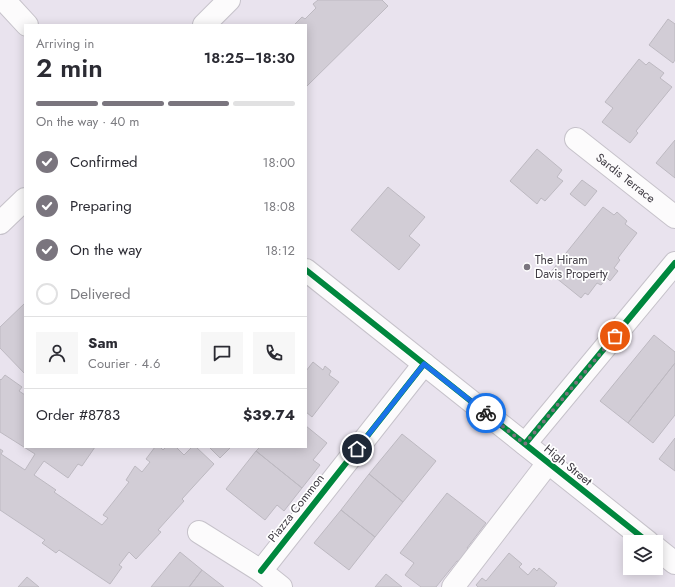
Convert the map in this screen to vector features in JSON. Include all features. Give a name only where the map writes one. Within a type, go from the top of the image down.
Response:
[{"type":"street","points":[[4,0],[26,24]]},
{"type":"street","points":[[205,24],[230,0]]},
{"type":"street","name":"Sardis Terrace","points":[[576,139],[675,216]]},
{"type":"street","points":[[0,223],[24,200]]},
{"type":"street","points":[[525,444],[675,263]]},
{"type":"street","name":"High Street","points":[[309,280],[424,364],[639,535]]},
{"type":"street","name":"Piazza Common","points":[[260,571],[424,364]]},
{"type":"street","points":[[452,587],[548,463]]},
{"type":"street","points":[[198,532],[260,571],[282,587]]},
{"type":"street","points":[[663,554],[675,563]]},
{"type":"building","points":[[318,0],[382,0],[388,6],[307,86],[307,24],[295,24],[302,17],[305,19],[316,8],[313,4]]},
{"type":"building","points":[[668,19],[675,24],[675,60],[673,63],[649,45]]},
{"type":"building","points":[[639,59],[646,65],[649,62],[664,73],[660,78],[672,87],[636,131],[638,133],[630,143],[602,122],[613,108],[605,102]]},
{"type":"building","points":[[675,140],[675,178],[656,163]]},
{"type":"building","points":[[537,149],[562,170],[557,177],[563,181],[545,201],[541,198],[537,204],[510,181]]},
{"type":"building","points":[[582,180],[597,191],[585,206],[570,194]]},
{"type":"building","points":[[388,187],[425,217],[409,236],[420,245],[399,270],[351,230]]},
{"type":"building","points":[[603,207],[614,215],[617,212],[627,221],[625,224],[637,233],[618,258],[620,260],[614,268],[618,271],[610,281],[607,278],[601,285],[597,283],[588,295],[585,293],[581,298],[550,273]]},
{"type":"building","points":[[24,304],[24,373],[0,348],[0,327]]},
{"type":"building","points":[[654,335],[675,352],[675,363],[628,423],[600,401]]},
{"type":"building","points":[[313,362],[323,370],[325,366],[331,371],[329,375],[339,382],[312,417],[307,413],[307,370]]},
{"type":"building","points":[[675,363],[675,415],[653,443],[628,423]]},
{"type":"building","points":[[5,375],[22,387],[19,391],[24,394],[24,447],[0,432],[0,379],[1,380]]},
{"type":"building","points":[[307,427],[327,443],[313,460],[320,465],[302,488],[256,451],[259,448],[307,448]]},
{"type":"building","points":[[402,434],[436,461],[403,502],[369,474]]},
{"type":"building","points":[[675,438],[675,471],[659,459]]},
{"type":"building","points":[[25,448],[94,448],[82,466],[78,464],[68,478],[44,461],[34,475],[56,490],[54,492],[102,525],[108,518],[103,515],[129,482],[126,480],[135,466],[142,472],[150,462],[146,459],[154,448],[161,448],[163,450],[165,448],[177,448],[184,455],[191,448],[197,448],[214,464],[182,499],[184,501],[158,530],[161,532],[136,559],[129,552],[119,565],[122,567],[110,584],[59,550],[56,553],[42,543],[45,540],[0,510],[0,449],[3,451],[1,454],[25,470],[35,454]]},
{"type":"building","points":[[210,448],[230,448],[220,458]]},
{"type":"building","points":[[256,451],[302,488],[284,511],[277,505],[265,520],[226,489]]},
{"type":"building","points":[[369,474],[403,502],[375,537],[341,510]]},
{"type":"building","points":[[447,493],[486,523],[467,548],[469,550],[459,562],[457,561],[436,587],[421,587],[405,575],[414,563],[400,553]]},
{"type":"building","points":[[341,510],[375,537],[349,570],[314,543]]},
{"type":"building","points":[[180,552],[202,570],[189,587],[151,587]]},
{"type":"building","points":[[509,553],[522,564],[519,567],[528,575],[534,568],[537,571],[539,568],[557,583],[554,587],[478,587],[476,585],[482,578],[486,581]]},
{"type":"building","points":[[202,570],[224,587],[189,587]]},
{"type":"building","points":[[386,574],[402,587],[375,587]]},
{"type":"building","points":[[27,577],[39,587],[18,587]]},
{"type":"cycle path","points":[[525,444],[675,263]]},
{"type":"cycle path","points":[[307,271],[639,535]]},
{"type":"cycle path","points":[[261,571],[424,364]]},
{"type":"way so far","points":[[486,413],[525,444],[615,336]]},
{"type":"place","name":"The Hiram Davis Property","points":[[527,267]]},
{"type":"route","points":[[357,449],[424,364],[486,413]]}]
